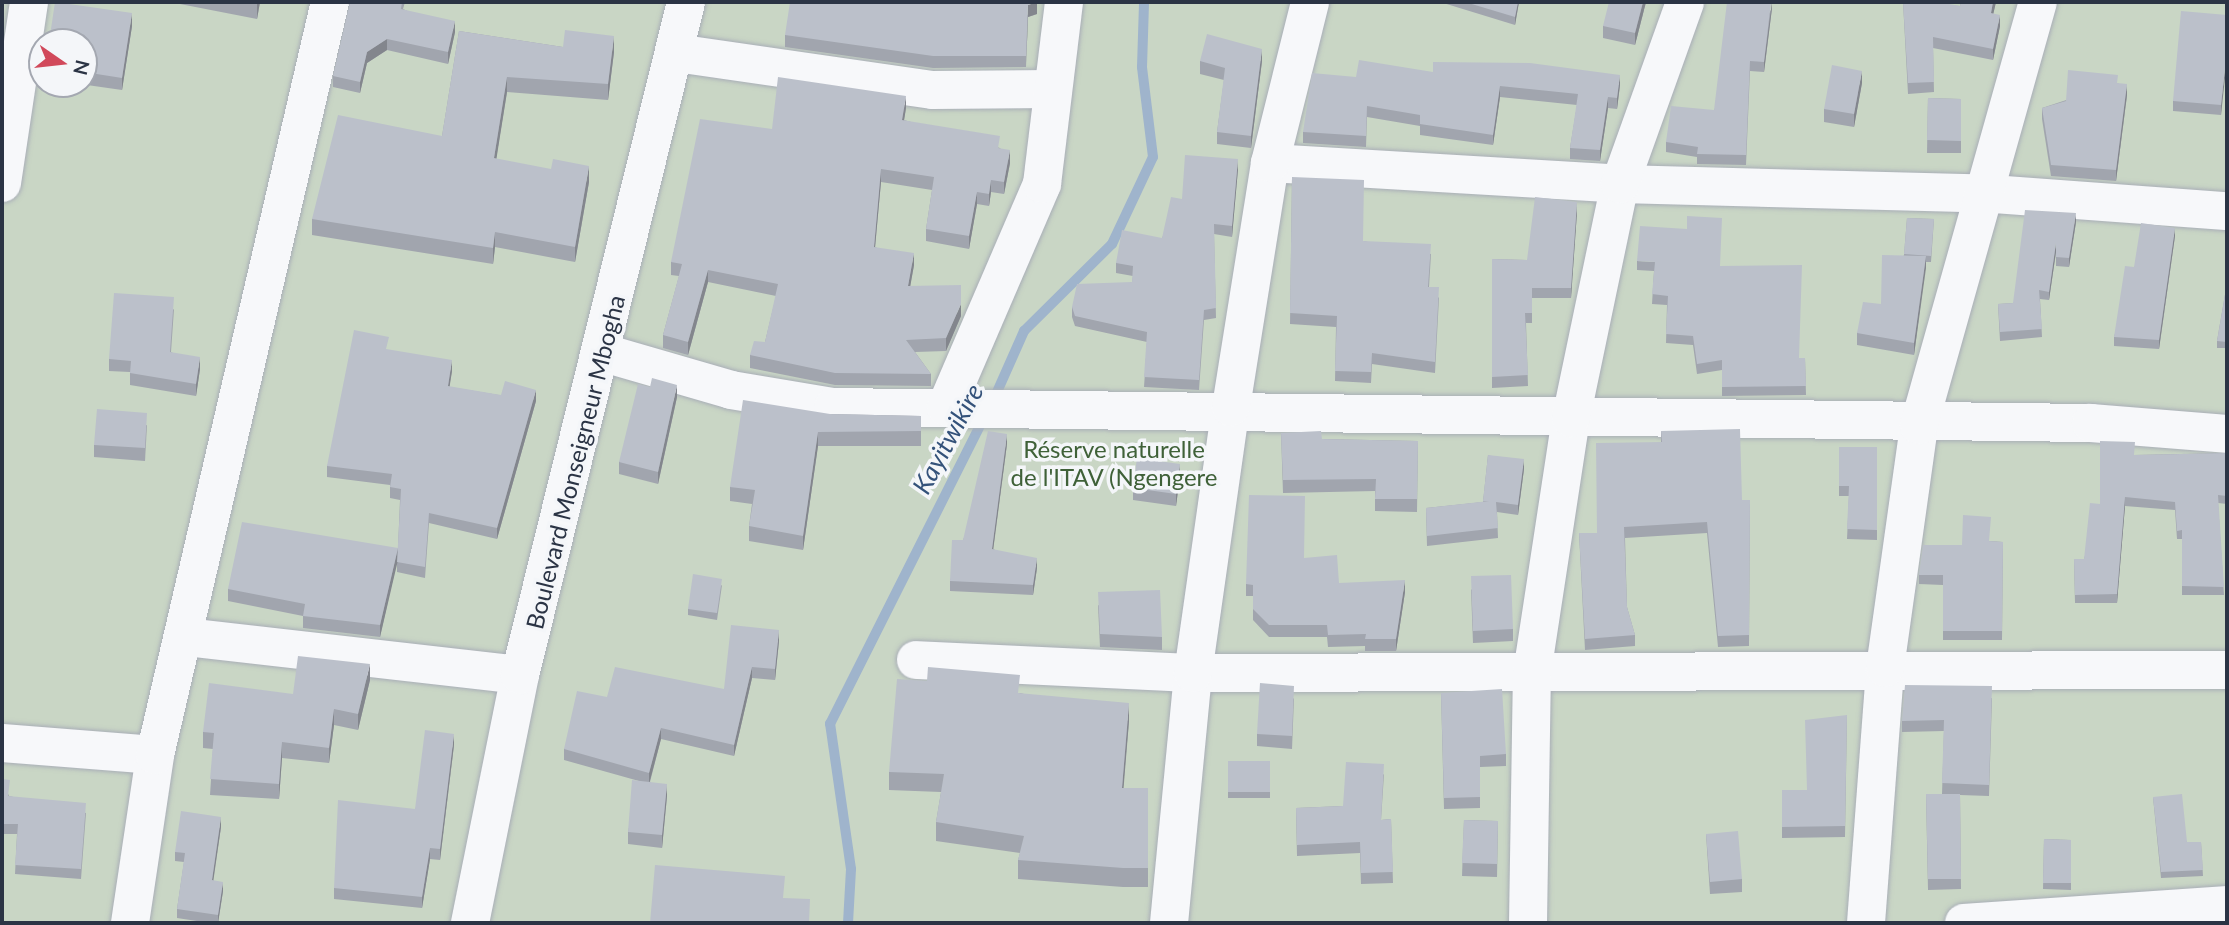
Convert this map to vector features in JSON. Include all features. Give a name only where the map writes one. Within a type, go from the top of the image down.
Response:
[{"type":"street","points":[[2,183],[29,2]]},
{"type":"street","points":[[130,923],[155,755],[186,636],[330,2]]},
{"type":"street","name":"Boulevard Monseigneur Mbogha","points":[[470,923],[520,675],[604,353],[686,2]]},
{"type":"street","points":[[954,408],[1042,184],[1064,2]]},
{"type":"street","points":[[1169,923],[1193,673],[1231,407],[1270,163],[1310,2]]},
{"type":"street","points":[[1528,923],[1532,673],[1571,418],[1620,184],[1685,2]]},
{"type":"street","points":[[1866,923],[1885,667],[1919,425],[2038,2]]},
{"type":"street","points":[[676,53],[932,90],[1053,89]]},
{"type":"street","points":[[1270,163],[1620,184],[1985,194],[2227,211]]},
{"type":"street","points":[[604,353],[732,390],[808,403],[954,408],[1231,407],[1571,418],[1919,425],[2091,423],[2227,434]]},
{"type":"street","points":[[186,636],[520,675]]},
{"type":"street","points":[[916,660],[1193,673],[1532,673],[1885,667],[2227,670]]},
{"type":"street","points":[[2,743],[155,755]]},
{"type":"street","points":[[1965,923],[2227,905]]},
{"type":"green space","name":"Réserve naturelle de l'ITAV (Ngengere","points":[[2,2],[2227,2],[2227,923],[2,923]]},
{"type":"building","points":[[55,2],[132,13],[122,78],[98,74],[98,28],[51,28]]},
{"type":"building","points":[[350,2],[402,2],[401,9],[455,21],[448,52],[387,39],[367,52],[360,82],[333,76]]},
{"type":"building","points":[[790,2],[1037,2],[1028,5],[1026,56],[933,56],[785,35]]},
{"type":"building","points":[[1465,2],[1518,2],[1515,17]]},
{"type":"building","points":[[1609,2],[1643,2],[1635,33],[1603,26]]},
{"type":"building","points":[[1727,2],[1771,2],[1764,62],[1750,61],[1746,155],[1697,154],[1698,147],[1666,142],[1671,106],[1714,110]]},
{"type":"building","points":[[1903,2],[1938,2],[1960,6],[1961,2],[1993,2],[1991,13],[2000,15],[1993,49],[1933,37],[1934,82],[1908,83]]},
{"type":"building","points":[[2181,11],[2227,15],[2227,50],[2221,105],[2173,101]]},
{"type":"building","points":[[565,30],[614,36],[608,84],[507,77],[494,158],[551,169],[553,159],[589,166],[575,247],[495,232],[493,248],[312,219],[338,115],[442,136],[459,31],[563,47]]},
{"type":"building","points":[[1207,34],[1262,49],[1251,136],[1217,132],[1225,68],[1200,61]]},
{"type":"building","points":[[1359,60],[1433,72],[1433,62],[1530,63],[1620,75],[1617,98],[1608,97],[1600,150],[1570,148],[1578,94],[1500,86],[1493,135],[1420,124],[1420,115],[1367,106],[1366,136],[1303,132],[1312,73],[1356,77]]},
{"type":"building","points":[[1832,65],[1862,71],[1854,114],[1824,109]]},
{"type":"building","points":[[2068,70],[2118,75],[2117,83],[2127,84],[2116,170],[2051,165],[2042,108],[2066,101]]},
{"type":"building","points":[[778,77],[906,96],[902,120],[1000,136],[998,148],[1010,150],[1004,182],[991,180],[989,194],[977,192],[969,236],[926,229],[934,177],[881,169],[874,247],[914,253],[908,286],[961,285],[961,304],[946,338],[906,340],[931,374],[835,373],[750,355],[754,341],[765,342],[778,284],[708,270],[688,342],[663,335],[682,264],[671,262],[700,119],[772,129]]},
{"type":"building","points":[[1928,98],[1961,99],[1961,141],[1927,140]]},
{"type":"building","points":[[1185,155],[1238,159],[1232,226],[1214,224],[1216,308],[1204,310],[1199,380],[1144,377],[1147,332],[1075,316],[1072,307],[1077,284],[1132,282],[1133,266],[1116,263],[1122,230],[1162,238],[1171,197],[1182,199]]},
{"type":"building","points":[[1292,177],[1364,180],[1363,241],[1431,244],[1428,287],[1439,287],[1435,362],[1372,353],[1371,372],[1335,371],[1337,316],[1290,313]]},
{"type":"building","points":[[1535,197],[1577,202],[1571,288],[1532,288],[1532,313],[1525,313],[1528,375],[1492,377],[1492,259],[1527,260]]},
{"type":"building","points":[[2025,210],[2076,213],[2069,258],[2056,257],[2056,243],[2049,292],[2039,290],[2042,329],[2000,332],[1998,304],[2013,303]]},
{"type":"building","points":[[1687,216],[1722,218],[1720,266],[1802,265],[1799,358],[1805,358],[1806,386],[1722,387],[1722,360],[1697,364],[1693,336],[1666,334],[1668,296],[1652,294],[1655,262],[1637,261],[1640,226],[1687,229]]},
{"type":"building","points":[[1907,218],[1934,219],[1931,256],[1904,254]]},
{"type":"building","points":[[2141,223],[2175,228],[2159,340],[2114,337],[2125,266],[2134,267]]},
{"type":"building","points":[[1882,255],[1926,256],[1914,343],[1857,333],[1863,302],[1881,304]]},
{"type":"building","points":[[2227,283],[2227,342],[2217,341]]},
{"type":"building","points":[[114,293],[174,297],[170,352],[200,357],[196,384],[130,373],[131,361],[109,359]]},
{"type":"building","points":[[354,330],[389,337],[386,349],[452,360],[448,386],[501,395],[505,381],[536,390],[497,528],[429,513],[425,567],[397,562],[401,489],[390,487],[392,474],[327,466]]},
{"type":"building","points":[[652,378],[677,385],[658,472],[619,462],[638,384],[650,387]]},
{"type":"building","points":[[743,400],[830,414],[921,416],[921,431],[818,432],[803,536],[749,526],[755,490],[730,487]]},
{"type":"building","points":[[97,409],[147,413],[145,448],[94,445]]},
{"type":"building","points":[[1740,429],[1742,500],[1750,500],[1749,635],[1718,636],[1707,522],[1624,527],[1627,607],[1635,635],[1585,639],[1579,533],[1597,533],[1596,443],[1662,442],[1661,431]]},
{"type":"building","points":[[988,431],[1007,434],[992,549],[1037,558],[1033,585],[950,581],[952,540],[963,540]]},
{"type":"building","points":[[1321,431],[1322,439],[1418,441],[1417,499],[1375,499],[1376,479],[1283,480],[1281,433]]},
{"type":"building","points":[[2100,441],[2135,442],[2134,455],[2227,453],[2227,496],[2218,495],[2224,587],[2182,586],[2182,530],[2177,531],[2175,502],[2125,497],[2117,594],[2075,595],[2074,559],[2084,559],[2090,503],[2100,504]]},
{"type":"building","points":[[1839,447],[1877,447],[1877,530],[1847,529],[1849,486],[1839,486]]},
{"type":"building","points":[[1488,455],[1524,459],[1518,505],[1496,502],[1498,528],[1427,536],[1426,508],[1489,501],[1483,501]]},
{"type":"building","points":[[1137,458],[1180,464],[1176,494],[1133,488]]},
{"type":"building","points":[[1249,495],[1305,496],[1304,558],[1337,555],[1339,583],[1405,580],[1396,639],[1365,639],[1366,634],[1328,635],[1327,625],[1269,625],[1253,609],[1253,585],[1246,584]]},
{"type":"building","points":[[1963,515],[1991,517],[1989,541],[2003,542],[2002,631],[1943,631],[1943,575],[1919,575],[1923,545],[1962,545]]},
{"type":"building","points":[[242,522],[398,548],[380,625],[303,616],[305,604],[228,589]]},
{"type":"building","points":[[693,574],[722,579],[717,613],[688,609]]},
{"type":"building","points":[[1511,575],[1513,629],[1473,631],[1471,576]]},
{"type":"building","points":[[1160,590],[1162,637],[1100,634],[1098,592]]},
{"type":"building","points":[[731,625],[779,630],[775,669],[752,667],[734,745],[661,728],[649,773],[564,749],[577,691],[607,697],[615,667],[724,689]]},
{"type":"building","points":[[298,656],[370,664],[358,714],[334,709],[329,748],[282,742],[279,784],[210,779],[214,733],[203,732],[209,683],[293,694]]},
{"type":"building","points":[[928,667],[1020,675],[1018,693],[1129,703],[1122,788],[1148,788],[1148,868],[1018,860],[1024,836],[936,822],[944,774],[889,772],[897,679],[927,681]]},
{"type":"building","points":[[1260,683],[1294,686],[1292,736],[1257,734]]},
{"type":"building","points":[[1905,685],[1992,686],[1989,785],[1942,783],[1944,720],[1902,721]]},
{"type":"building","points":[[1502,689],[1506,754],[1480,756],[1480,797],[1444,798],[1441,693]]},
{"type":"building","points":[[1847,715],[1845,826],[1782,827],[1782,790],[1807,790],[1805,720]]},
{"type":"building","points":[[425,730],[454,734],[440,849],[430,848],[422,897],[334,888],[338,800],[415,809]]},
{"type":"building","points":[[1228,761],[1270,761],[1270,792],[1228,792]]},
{"type":"building","points":[[1346,762],[1384,764],[1381,820],[1391,819],[1393,872],[1361,873],[1360,842],[1297,845],[1296,808],[1343,806]]},
{"type":"building","points":[[2,779],[10,780],[8,796],[86,803],[81,869],[15,865],[18,824],[2,824]]},
{"type":"building","points":[[632,780],[667,784],[662,835],[628,832]]},
{"type":"building","points":[[1926,794],[1960,794],[1961,879],[1928,879]]},
{"type":"building","points":[[2182,794],[2187,842],[2201,842],[2203,870],[2161,872],[2153,797]]},
{"type":"building","points":[[181,811],[221,817],[212,880],[223,882],[218,915],[177,909],[185,853],[175,852]]},
{"type":"building","points":[[1464,820],[1498,821],[1497,864],[1462,863]]},
{"type":"building","points":[[1738,831],[1742,879],[1710,882],[1706,834]]},
{"type":"building","points":[[2044,839],[2071,840],[2071,883],[2043,883]]},
{"type":"building","points":[[655,865],[785,876],[783,898],[810,899],[809,923],[650,923]]},
{"type":"waterway","name":"Kayitwikire","points":[[993,401],[1024,331],[1112,244],[1153,157],[1142,67],[1144,2]]},
{"type":"waterway","name":"Kayitwikire","points":[[848,923],[851,869],[830,724],[984,418]]}]
